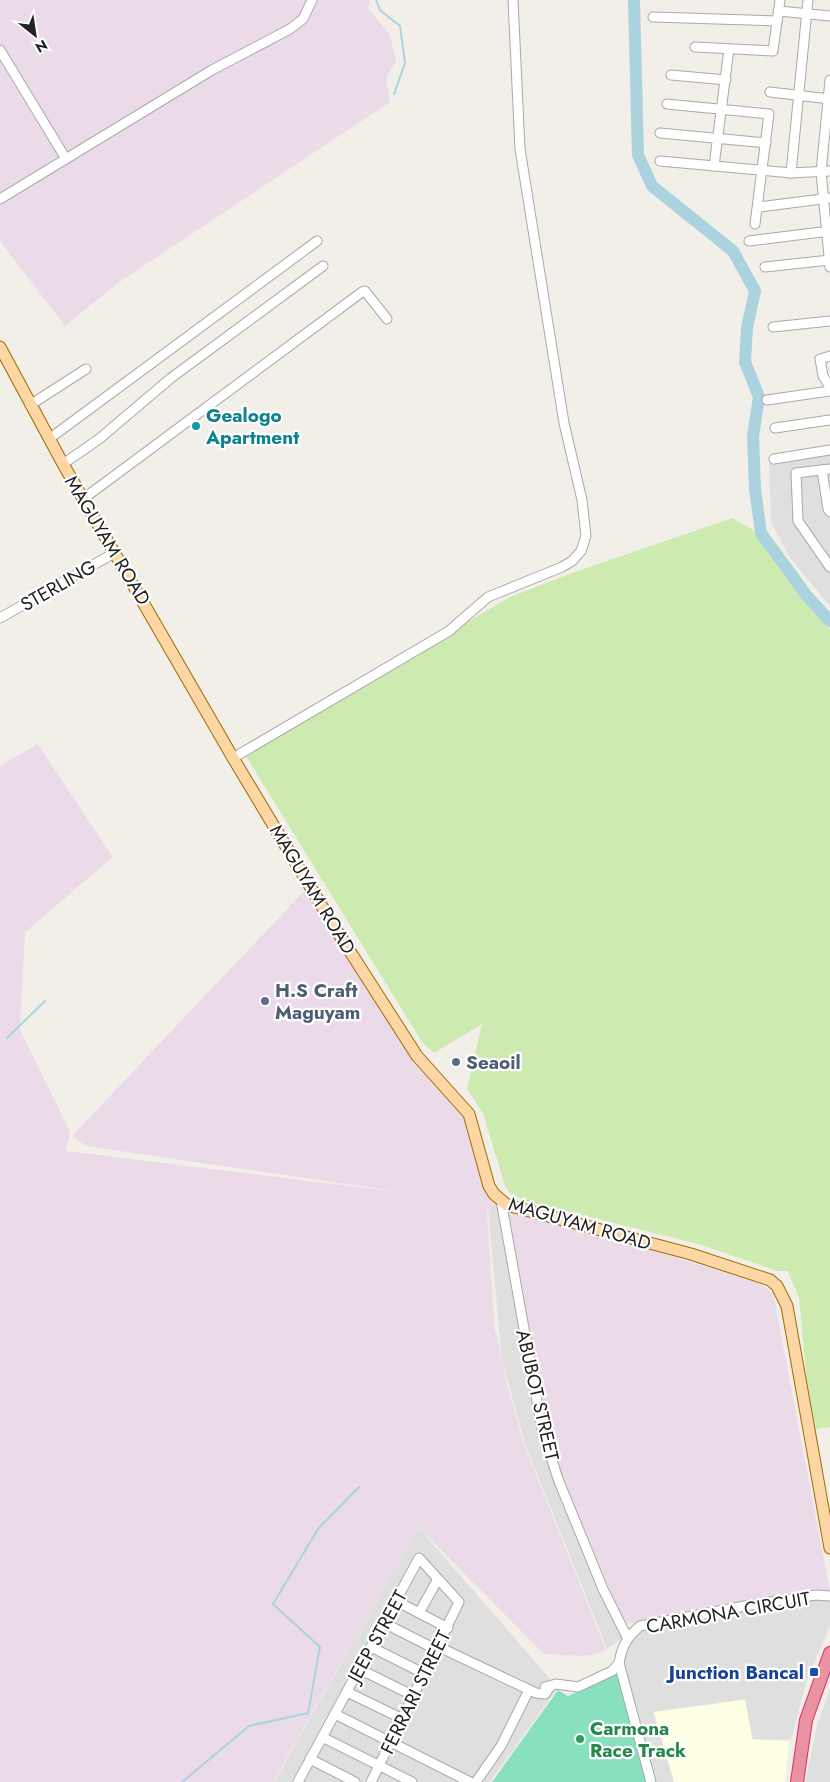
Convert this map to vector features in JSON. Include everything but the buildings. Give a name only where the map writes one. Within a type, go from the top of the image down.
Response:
[{"type":"highway","points":[[797,1782],[806,1720],[830,1653]]},
{"type":"main road","name":"MAGUYAM ROAD","points":[[0,347],[4,363],[116,552],[233,758],[335,928],[417,1056],[469,1114],[487,1180],[494,1194],[515,1207],[697,1256],[770,1280],[777,1286],[787,1306],[830,1548]]},
{"type":"street","points":[[0,199],[212,70],[290,29],[304,19],[312,0]]},
{"type":"street","points":[[233,758],[449,631],[488,597],[562,567],[572,561],[581,551],[586,536],[582,500],[564,423],[520,149],[513,0]]},
{"type":"street","points":[[695,47],[773,51],[780,0]]},
{"type":"street","points":[[791,174],[808,0]]},
{"type":"street","points":[[779,11],[830,16]]},
{"type":"street","points":[[653,17],[777,21]]},
{"type":"street","points":[[714,166],[729,49]]},
{"type":"street","points":[[0,50],[66,159]]},
{"type":"street","points":[[671,75],[726,80]]},
{"type":"street","points":[[765,266],[830,263],[825,172],[830,80]]},
{"type":"street","points":[[770,92],[829,99]]},
{"type":"street","points":[[667,104],[769,114],[759,207],[755,224]]},
{"type":"street","points":[[660,133],[766,143]]},
{"type":"street","points":[[660,162],[791,174],[825,172]]},
{"type":"street","points":[[759,207],[827,198]]},
{"type":"street","points":[[749,241],[828,231]]},
{"type":"street","points":[[49,439],[317,241]]},
{"type":"street","points":[[63,464],[99,440],[171,378],[323,266]]},
{"type":"street","points":[[83,499],[362,292],[369,293],[387,319]]},
{"type":"street","points":[[773,327],[830,321]]},
{"type":"street","points":[[767,400],[830,389],[823,376],[820,359],[830,356]]},
{"type":"street","points":[[30,405],[86,369]]},
{"type":"street","points":[[775,428],[830,420]]},
{"type":"street","points":[[774,459],[830,450]]},
{"type":"street","points":[[830,512],[826,470],[796,473],[798,521],[830,567]]},
{"type":"street","name":"STERLING","points":[[0,618],[116,552]]},
{"type":"street","name":"ABUBOT STREET","points":[[501,1200],[542,1429],[558,1479],[603,1590],[627,1637]]},
{"type":"street","name":"JEEP STREET","points":[[299,1782],[419,1558],[438,1579]]},
{"type":"street","points":[[419,1612],[438,1579]]},
{"type":"street","name":"FERRARI STREET","points":[[371,1782],[448,1628],[459,1602],[438,1579]]},
{"type":"street","name":"CARMONA CIRCUIT","points":[[619,1663],[622,1648],[627,1637],[640,1626],[750,1605],[816,1596],[830,1596]]},
{"type":"street","points":[[396,1601],[448,1628]]},
{"type":"street","points":[[384,1623],[532,1691],[545,1694],[550,1687],[556,1684],[578,1687],[612,1671],[619,1663]]},
{"type":"street","points":[[371,1647],[425,1674]]},
{"type":"street","points":[[619,1663],[651,1782]]},
{"type":"street","points":[[359,1669],[414,1696]]},
{"type":"street","points":[[476,1782],[501,1746],[532,1691]]},
{"type":"street","points":[[347,1692],[403,1719]]},
{"type":"street","points":[[335,1714],[470,1782]]},
{"type":"street","points":[[322,1737],[412,1782]]},
{"type":"street","points":[[310,1759],[354,1782]]},
{"type":"shaded area","points":[[0,0],[370,0],[368,8],[390,35],[396,62],[386,78],[390,102],[118,283],[65,326],[0,241]]},
{"type":"shaded area","points":[[830,454],[830,606],[790,558],[771,522],[769,463]]},
{"type":"shaded area","points":[[38,744],[113,857],[25,932],[20,1030],[70,1132],[66,1151],[407,1193],[86,1146],[72,1136],[307,888],[415,1056],[467,1114],[490,1196],[495,1202],[487,1211],[495,1334],[497,1334],[506,1380],[524,1444],[606,1650],[582,1656],[544,1654],[418,1527],[273,1782],[0,1782],[0,766]]},
{"type":"shaded area","points":[[495,1203],[500,1206],[541,1431],[625,1636],[607,1649],[525,1444],[502,1360],[488,1211]]},
{"type":"shaded area","points":[[503,1210],[647,1249],[757,1282],[768,1289],[774,1297],[830,1592],[818,1591],[625,1624],[561,1479],[544,1427]]},
{"type":"shaded area","points":[[418,1527],[558,1688],[490,1782],[274,1782]]},
{"type":"shaded area","points":[[807,1599],[830,1600],[830,1626],[807,1680],[791,1740],[753,1739],[745,1699],[653,1712],[674,1782],[655,1782],[623,1667],[622,1649],[637,1632],[719,1619],[738,1612]]},
{"type":"shaded area","points":[[830,1689],[830,1782],[805,1782],[817,1725]]},
{"type":"shaded area","points":[[745,1700],[752,1740],[789,1741],[785,1782],[674,1782],[654,1712]]},
{"type":"green space","points":[[732,518],[752,529],[830,630],[830,1427],[816,1429],[807,1382],[799,1298],[788,1271],[778,1271],[698,1244],[525,1201],[510,1193],[505,1186],[483,1113],[467,1089],[482,1024],[434,1053],[422,1042],[244,753],[510,597],[572,573]]},
{"type":"green space","name":"Carmona Race Track","points":[[621,1672],[649,1782],[492,1782],[558,1690],[568,1696]]},
{"type":"waterway","points":[[376,0],[380,10],[400,26],[405,63],[394,94]]},
{"type":"waterway","points":[[634,0],[638,155],[652,186],[733,251],[755,291],[747,328],[745,362],[759,397],[753,436],[755,489],[761,533],[807,596],[830,621]]},
{"type":"waterway","points":[[7,1038],[45,1001]]},
{"type":"waterway","points":[[182,1782],[249,1726],[308,1713],[320,1647],[273,1604],[318,1529],[359,1487]]},
{"type":"place","name":"Gealogo Apartment","points":[[196,426]]},
{"type":"place","name":"H.S Craft Maguyam","points":[[265,1001]]},
{"type":"place","name":"Seaoil","points":[[456,1062]]},
{"type":"place","name":"Junction Bancal","points":[[814,1672]]},
{"type":"place","name":"Carmona Race Track","points":[[580,1739]]}]
